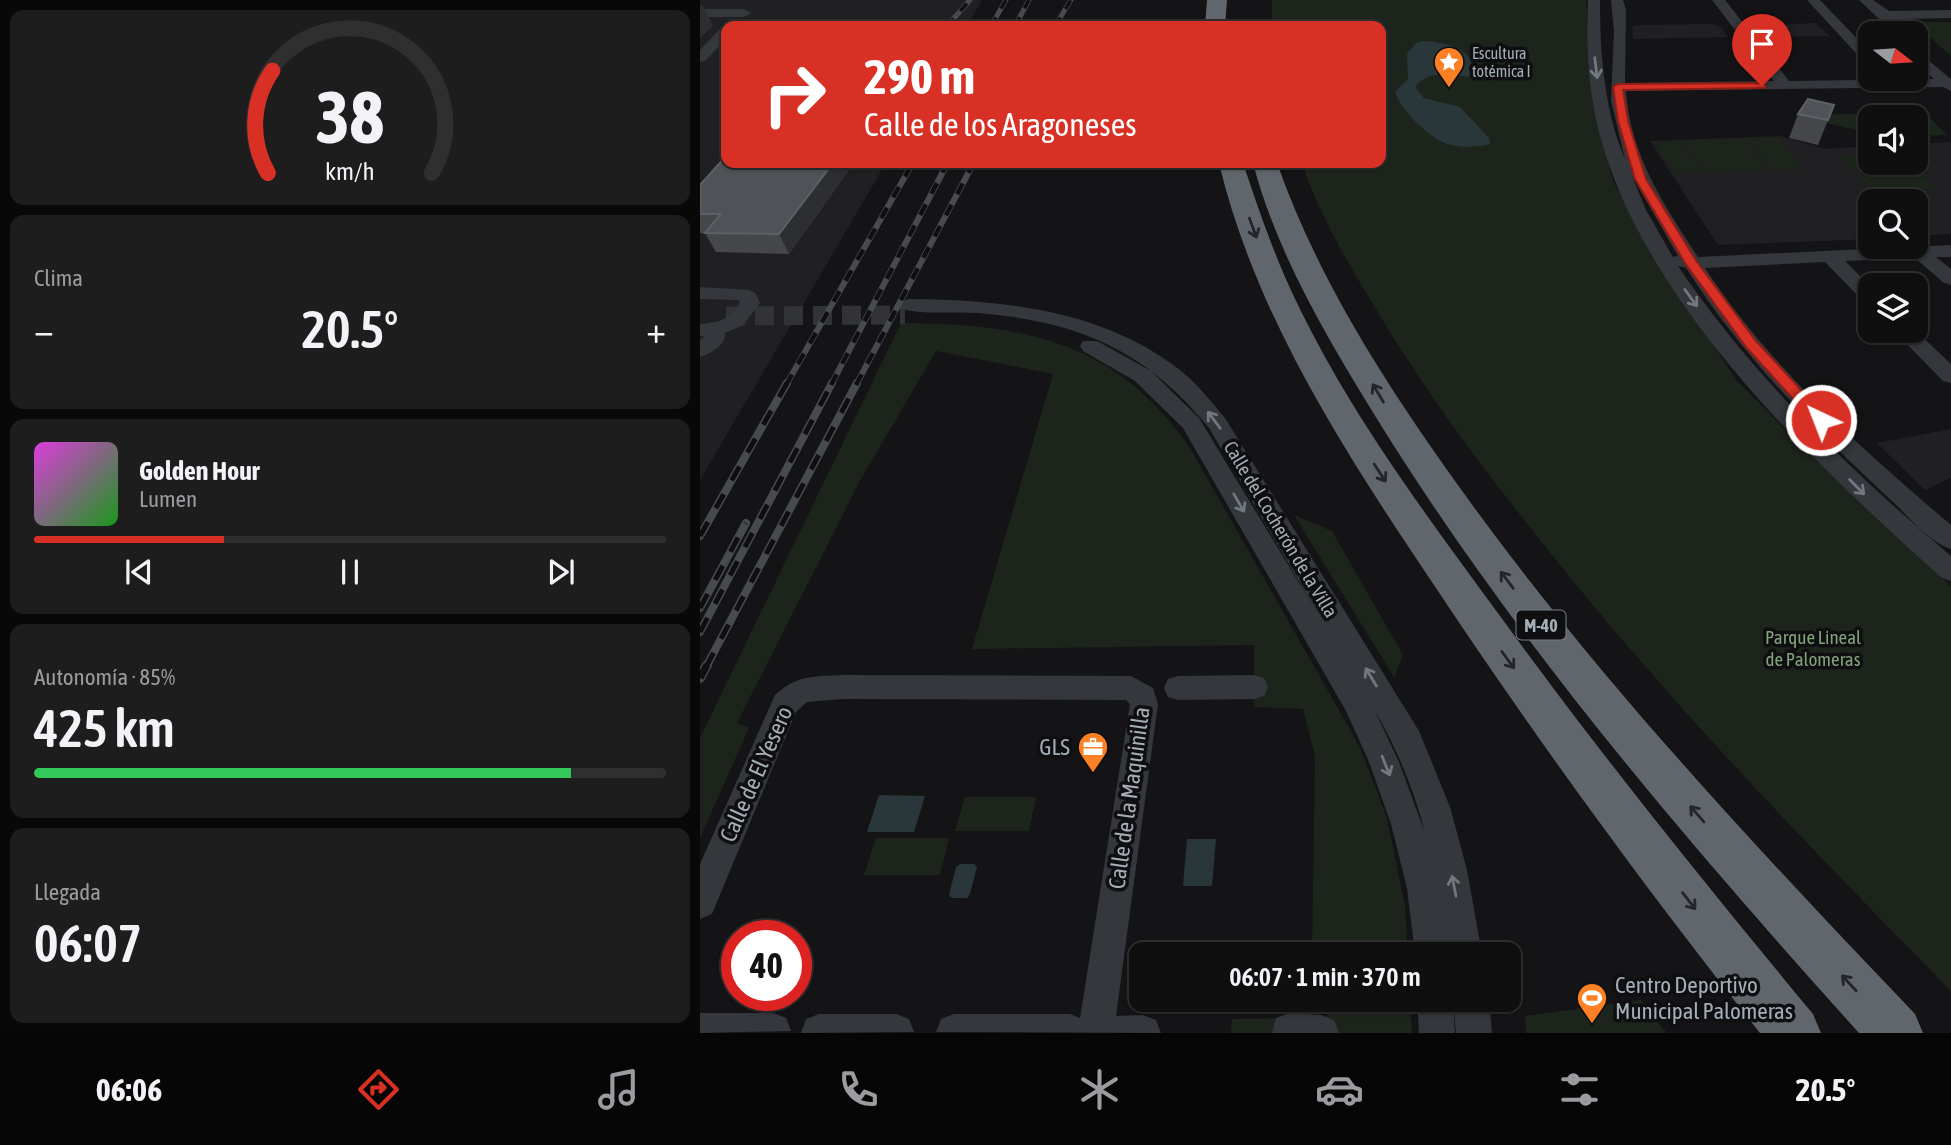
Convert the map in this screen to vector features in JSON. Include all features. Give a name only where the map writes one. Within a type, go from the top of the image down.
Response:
[{"type":"highway","points":[[1215,21],[1217,0]]},
{"type":"highway","name":"M-40","points":[[1233,168],[1255,235],[1283,301],[1318,368],[1377,469],[1506,658],[1635,831],[1794,1033]]},
{"type":"highway","name":"M-40","points":[[1267,168],[1291,232],[1328,306],[1388,409],[1448,501],[1536,619],[1664,775],[1792,922],[1896,1033]]},
{"type":"street","points":[[736,21],[756,0]]},
{"type":"street","points":[[1596,0],[1603,15],[1616,16],[1618,4]]},
{"type":"street","points":[[1596,0],[1594,65],[1605,124],[1623,180],[1654,240],[1683,287],[1728,348],[1796,425],[1886,516],[1951,571]]},
{"type":"street","points":[[1718,0],[1786,86]]},
{"type":"street","points":[[1813,0],[1858,47]]},
{"type":"street","points":[[1866,0],[1883,15],[1897,21]]},
{"type":"street","points":[[1910,0],[1926,14]]},
{"type":"street","points":[[1944,0],[1951,6]]},
{"type":"street","points":[[1618,4],[1618,87],[1625,131],[1640,179],[1691,263],[1751,344],[1821,420],[1951,540]]},
{"type":"street","points":[[700,13],[744,13]]},
{"type":"street","points":[[1883,15],[1951,14]]},
{"type":"street","points":[[1881,21],[1883,15]]},
{"type":"street","points":[[1594,32],[1598,26],[1611,27],[1614,43],[1619,51]]},
{"type":"street","points":[[700,58],[721,36]]},
{"type":"street","points":[[1928,53],[1950,81]]},
{"type":"street","points":[[1928,64],[1950,81]]},
{"type":"street","points":[[1928,81],[1950,81]]},
{"type":"street","points":[[1618,87],[1786,86],[1858,83]]},
{"type":"street","points":[[1623,180],[1676,260],[1691,263],[1858,255]]},
{"type":"street","points":[[1928,252],[1951,251]]},
{"type":"street","points":[[1830,257],[1858,285]]},
{"type":"street","points":[[1927,259],[1951,279]]},
{"type":"street","points":[[700,293],[733,292],[748,297],[750,303],[739,319],[714,319],[700,306]]},
{"type":"street","name":"Calle del Cocherón de la Villa","points":[[1430,942],[1421,878],[1402,806],[1379,748],[1356,702],[1191,423],[1143,376],[1113,357],[1075,339],[1029,326],[907,310],[993,307],[1027,312],[1075,325],[1130,347],[1169,372],[1191,391],[1217,423],[1409,741],[1434,807],[1451,870],[1463,942]]},
{"type":"street","points":[[700,350],[715,338],[714,319]]},
{"type":"street","points":[[1917,343],[1951,376]]},
{"type":"street","name":"Calle de El Yesero","points":[[700,902],[789,698],[807,687],[843,687]]},
{"type":"street","name":"Calle de la Maquinilla","points":[[843,687],[1125,687],[1143,697],[1108,1032],[954,1032]]},
{"type":"street","points":[[1178,688],[1254,687]]},
{"type":"street","points":[[1435,1012],[1437,1033]]},
{"type":"street","points":[[1472,1012],[1474,1033]]},
{"type":"street","points":[[700,1031],[773,1031]]},
{"type":"street","points":[[819,1032],[896,1032]]},
{"type":"shaded area","points":[[700,0],[982,0],[970,21],[721,21],[721,168],[883,168],[700,480]]},
{"type":"shaded area","points":[[1815,23],[1830,36],[1765,37],[1756,26]]},
{"type":"shaded area","points":[[1637,25],[1720,26],[1728,37],[1633,39],[1632,27]]},
{"type":"shaded area","points":[[1422,41],[1455,47],[1468,56],[1476,71],[1471,77],[1433,75],[1420,81],[1415,87],[1424,98],[1460,107],[1489,138],[1490,144],[1465,147],[1443,142],[1410,116],[1398,100],[1395,92],[1408,79],[1407,54],[1416,43]]},
{"type":"shaded area","points":[[1780,136],[1825,149],[1858,147],[1858,175],[1928,175],[1928,143],[1951,142],[1951,234],[1928,235],[1928,189],[1858,189],[1858,240],[1718,245],[1650,141]]},
{"type":"shaded area","points":[[1951,429],[1951,478],[1925,490],[1877,443]]},
{"type":"shaded area","points":[[879,795],[925,796],[914,832],[867,832]]},
{"type":"shaded area","points":[[1187,839],[1216,839],[1212,886],[1183,886]]},
{"type":"shaded area","points":[[960,864],[974,864],[977,867],[967,898],[952,898],[949,895],[956,867]]},
{"type":"green space","name":"Parque Lineal de Palomeras","points":[[1272,0],[1586,0],[1592,100],[1613,181],[1644,238],[1736,380],[1865,508],[1951,586],[1951,991],[1845,883],[1690,717],[1591,603],[1465,442],[1368,296],[1320,208],[1304,168],[1386,168],[1386,21],[1272,21]]},
{"type":"green space","points":[[1928,22],[1951,22],[1951,56],[1928,35]]},
{"type":"green space","points":[[1858,114],[1858,130],[1807,119],[1805,115]]},
{"type":"green space","points":[[1928,116],[1947,135],[1928,136]]},
{"type":"green space","points":[[1778,137],[1803,169],[1771,170],[1748,138]]},
{"type":"green space","points":[[1745,138],[1768,170],[1704,173],[1683,141]]},
{"type":"green space","points":[[1681,141],[1701,173],[1675,174],[1655,142]]},
{"type":"green space","points":[[1858,154],[1858,173],[1854,173],[1839,155]]},
{"type":"green space","points":[[1855,174],[1923,175],[1936,189],[1868,189]]},
{"type":"green space","points":[[901,323],[988,328],[1027,335],[1064,346],[1099,362],[1131,383],[1161,412],[1190,448],[1360,747],[1387,818],[1405,906],[1407,942],[1312,942],[1315,756],[1303,709],[1254,707],[1254,645],[972,649],[1053,374],[936,351],[861,479],[737,723],[749,728],[700,838],[700,738]]},
{"type":"green space","points":[[1294,515],[1332,531],[1403,655],[1394,677]]},
{"type":"green space","points":[[965,797],[1036,797],[1029,831],[955,831]]},
{"type":"green space","points":[[876,838],[949,838],[940,875],[864,875]]},
{"type":"green space","name":"Centro Deportivo Municipal Palomeras","points":[[1641,1000],[1666,1033],[1526,1033],[1525,1016]]},
{"type":"green space","points":[[1327,1012],[1411,1012],[1412,1033],[1327,1033]]},
{"type":"green space","points":[[1289,1018],[1289,1033],[1231,1033],[1232,1019]]},
{"type":"building","points":[[1808,99],[1834,105],[1828,120],[1798,114]]},
{"type":"building","points":[[721,162],[721,168],[829,168],[779,234],[705,233],[721,214],[700,214],[700,185]]},
{"type":"tunnel","points":[[726,316],[905,315]]},
{"type":"railway","points":[[951,21],[970,0]]},
{"type":"railway","points":[[994,21],[1006,0]]},
{"type":"railway","points":[[1018,21],[1029,0]]},
{"type":"railway","points":[[1058,21],[1071,0]]},
{"type":"railway","points":[[786,385],[910,168]]},
{"type":"railway","points":[[831,385],[945,168]]},
{"type":"railway","points":[[856,385],[971,168]]},
{"type":"railway","points":[[700,536],[787,383]]},
{"type":"railway","points":[[700,632],[832,383]]},
{"type":"railway","points":[[706,667],[857,383]]},
{"type":"railway","points":[[700,608],[746,523]]},
{"type":"railway","points":[[700,678],[707,665]]},
{"type":"place","name":"Escultura totémica I","points":[[1449,89]]},
{"type":"place","name":"GLS","points":[[1093,774]]},
{"type":"place","name":"Centro Deportivo Municipal Palomeras","points":[[1592,1025]]},
{"type":"route","points":[[1762,86],[1618,87],[1623,121],[1640,179],[1691,263],[1751,344],[1821,420]]}]
